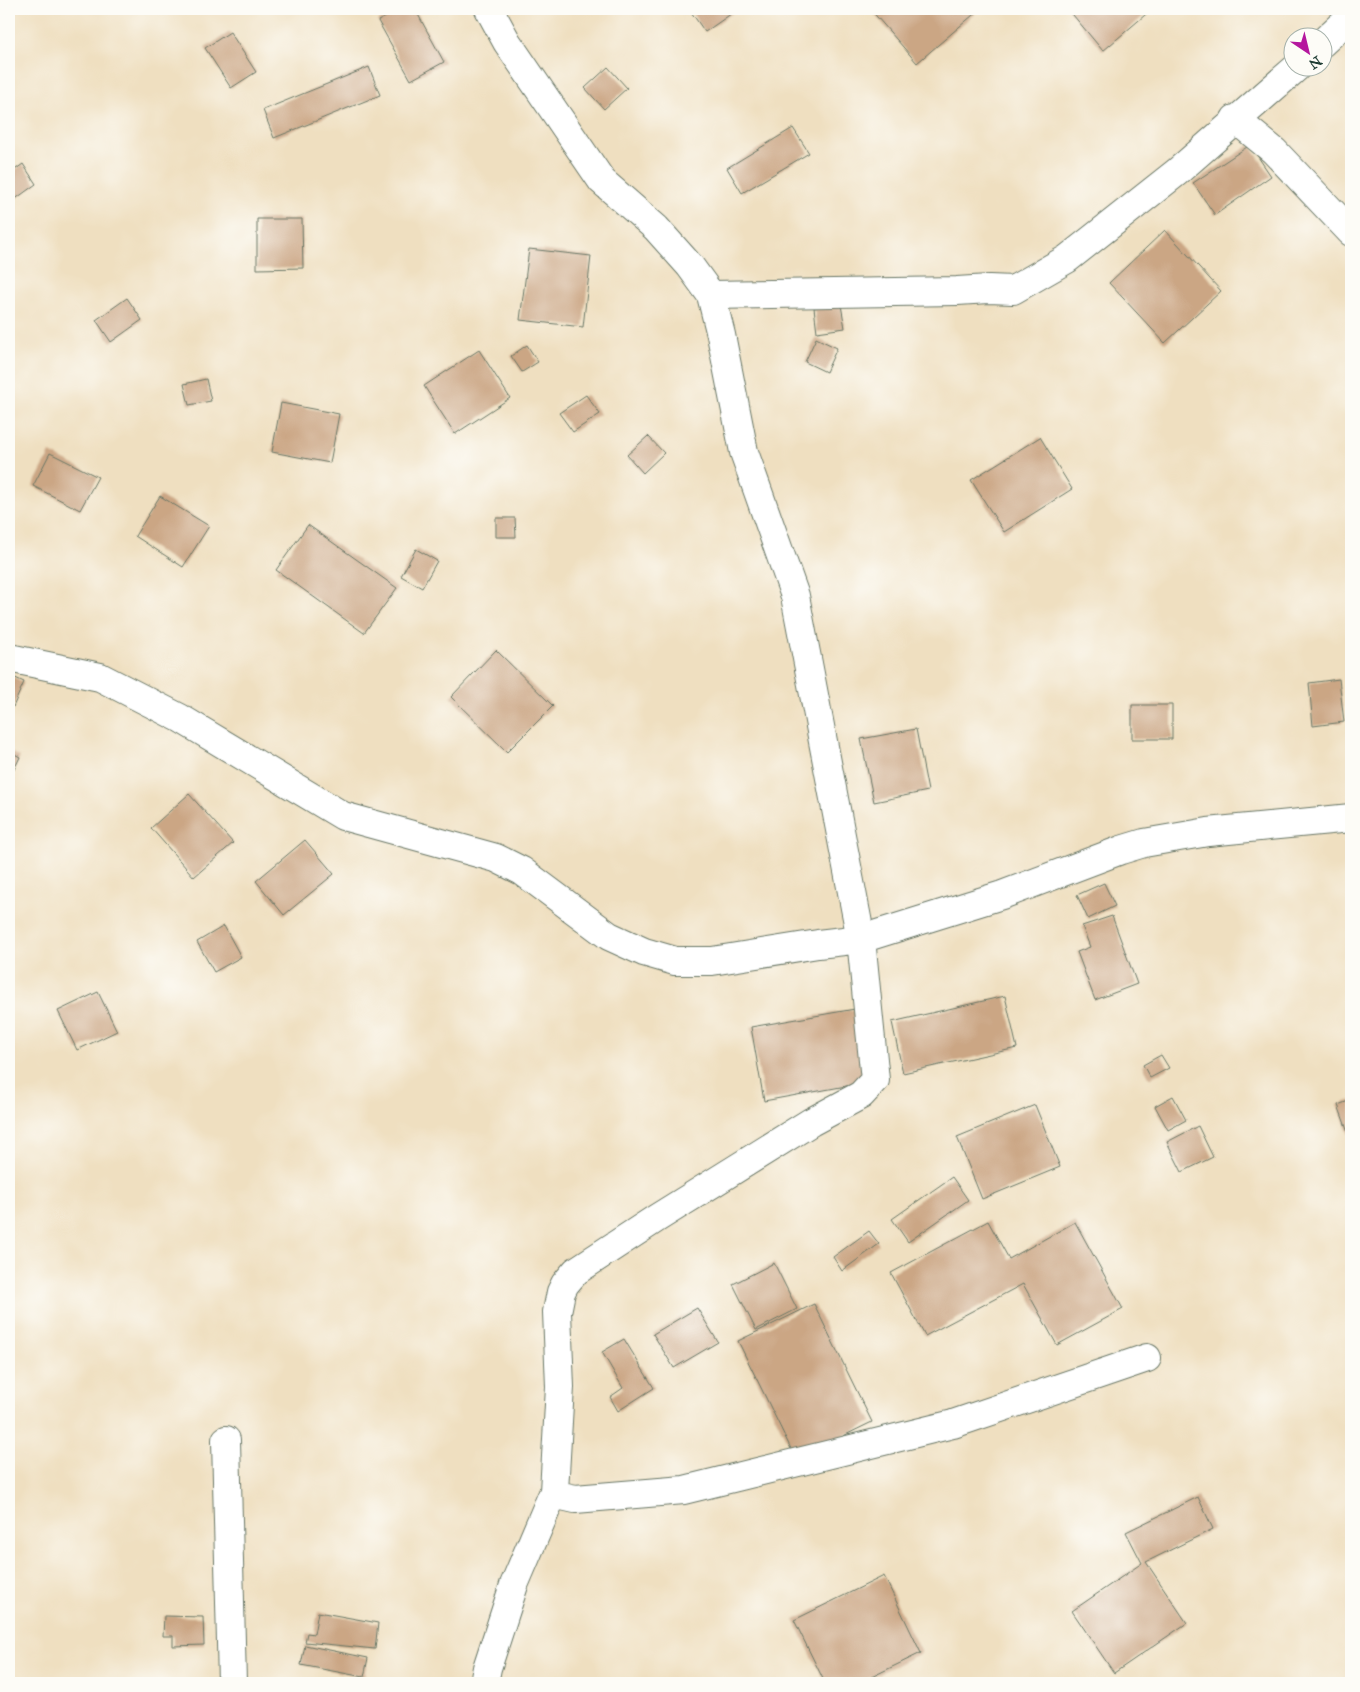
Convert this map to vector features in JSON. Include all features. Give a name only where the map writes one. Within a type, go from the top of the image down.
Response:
[{"type":"street","points":[[484,1683],[487,1668],[514,1585],[554,1491],[560,1387],[557,1312],[560,1292],[565,1284],[576,1271],[657,1218],[811,1122],[861,1095],[875,1080],[861,939],[795,596],[744,452],[721,335],[711,295],[690,266],[656,228],[602,181],[513,50],[489,9]]},
{"type":"street","points":[[1332,34],[1351,16]]},
{"type":"street","points":[[711,295],[1012,290],[1067,259],[1177,172],[1285,78]]},
{"type":"street","points":[[1236,119],[1274,151],[1351,232]]},
{"type":"street","points":[[9,658],[100,677],[180,718],[343,816],[496,858],[522,871],[609,936],[644,952],[675,961],[712,961],[861,939],[1002,895],[1144,843],[1208,832],[1351,818]]},
{"type":"street","points":[[554,1491],[562,1496],[575,1499],[684,1490],[954,1424],[1147,1358]]},
{"type":"street","points":[[226,1440],[232,1683]]},
{"type":"building","points":[[401,9],[415,9],[444,62],[411,80],[378,21]]},
{"type":"building","points":[[689,9],[738,9],[705,32]]},
{"type":"building","points":[[870,9],[980,9],[917,63]]},
{"type":"building","points":[[1068,9],[1152,9],[1103,51]]},
{"type":"building","points":[[230,32],[256,72],[231,88],[205,48]]},
{"type":"building","points":[[369,67],[380,95],[274,138],[263,110]]},
{"type":"building","points":[[608,67],[627,88],[604,109],[585,88]]},
{"type":"building","points":[[793,128],[809,153],[742,193],[727,168]]},
{"type":"building","points":[[1250,145],[1271,176],[1215,215],[1193,183]]},
{"type":"building","points":[[23,164],[36,184],[14,200],[9,193],[9,174]]},
{"type":"building","points":[[257,219],[302,219],[303,268],[257,269]]},
{"type":"building","points":[[1165,230],[1221,291],[1165,343],[1109,283]]},
{"type":"building","points":[[529,249],[591,256],[583,327],[520,320]]},
{"type":"building","points":[[127,298],[142,320],[111,342],[96,320]]},
{"type":"building","points":[[841,305],[845,328],[817,332],[814,308]]},
{"type":"building","points":[[816,338],[837,348],[826,372],[805,362]]},
{"type":"building","points":[[527,345],[538,362],[522,372],[511,356]]},
{"type":"building","points":[[479,350],[510,398],[455,434],[424,386]]},
{"type":"building","points":[[206,379],[211,401],[189,405],[184,384]]},
{"type":"building","points":[[586,395],[600,414],[573,432],[559,413]]},
{"type":"building","points":[[281,403],[339,414],[330,463],[272,452]]},
{"type":"building","points":[[648,436],[664,453],[643,473],[627,455]]},
{"type":"building","points":[[1040,437],[1072,489],[1004,532],[971,480]]},
{"type":"building","points":[[50,453],[98,477],[80,510],[33,486]]},
{"type":"building","points":[[160,496],[209,526],[183,567],[135,536]]},
{"type":"building","points":[[496,518],[515,518],[516,537],[496,537]]},
{"type":"building","points":[[308,525],[397,588],[364,633],[276,570]]},
{"type":"building","points":[[416,549],[437,561],[422,588],[401,576]]},
{"type":"building","points":[[496,650],[553,706],[507,752],[451,697]]},
{"type":"building","points":[[9,675],[24,682],[13,707],[9,705]]},
{"type":"building","points":[[1339,679],[1344,722],[1313,726],[1309,683]]},
{"type":"building","points":[[1132,705],[1172,705],[1172,739],[1132,739]]},
{"type":"building","points":[[916,729],[928,791],[874,802],[861,739]]},
{"type":"building","points":[[9,751],[20,757],[9,780]]},
{"type":"building","points":[[189,794],[233,843],[194,877],[151,828]]},
{"type":"building","points":[[305,840],[334,874],[284,915],[256,881]]},
{"type":"building","points":[[1104,883],[1115,906],[1088,919],[1077,895]]},
{"type":"building","points":[[1112,916],[1137,984],[1095,1000],[1077,952],[1090,947],[1082,926]]},
{"type":"building","points":[[224,926],[241,957],[214,972],[197,942]]},
{"type":"building","points":[[98,992],[117,1031],[77,1050],[58,1011]]},
{"type":"building","points":[[1005,996],[1017,1048],[903,1073],[892,1022]]},
{"type":"building","points":[[855,1009],[868,1082],[764,1101],[751,1027]]},
{"type":"building","points":[[1161,1055],[1169,1068],[1150,1078],[1143,1065]]},
{"type":"building","points":[[1173,1096],[1186,1120],[1168,1130],[1155,1106]]},
{"type":"building","points":[[1351,1100],[1351,1141],[1338,1105]]},
{"type":"building","points":[[1035,1105],[1060,1167],[982,1199],[957,1137]]},
{"type":"building","points":[[1198,1126],[1213,1157],[1182,1172],[1167,1142]]},
{"type":"building","points":[[952,1177],[968,1200],[908,1242],[892,1219]]},
{"type":"building","points":[[988,1221],[1009,1259],[1075,1222],[1123,1309],[1057,1345],[1023,1284],[925,1336],[891,1273]]},
{"type":"building","points":[[869,1231],[879,1244],[842,1271],[833,1257]]},
{"type":"building","points":[[774,1263],[797,1309],[756,1330],[733,1284]]},
{"type":"building","points":[[814,1304],[872,1422],[796,1459],[738,1341]]},
{"type":"building","points":[[697,1308],[718,1342],[674,1368],[653,1334]]},
{"type":"building","points":[[624,1339],[654,1388],[618,1411],[610,1397],[623,1388],[602,1352]]},
{"type":"building","points":[[1198,1497],[1213,1529],[1146,1562],[1187,1623],[1114,1673],[1072,1611],[1142,1563],[1126,1532]]},
{"type":"building","points":[[884,1576],[921,1653],[859,1683],[825,1683],[794,1620]]},
{"type":"building","points":[[318,1612],[378,1623],[375,1649],[305,1642],[307,1633],[314,1634]]},
{"type":"building","points":[[164,1616],[203,1617],[204,1645],[173,1646],[173,1636],[163,1636]]},
{"type":"building","points":[[305,1645],[368,1658],[364,1677],[301,1665]]}]
